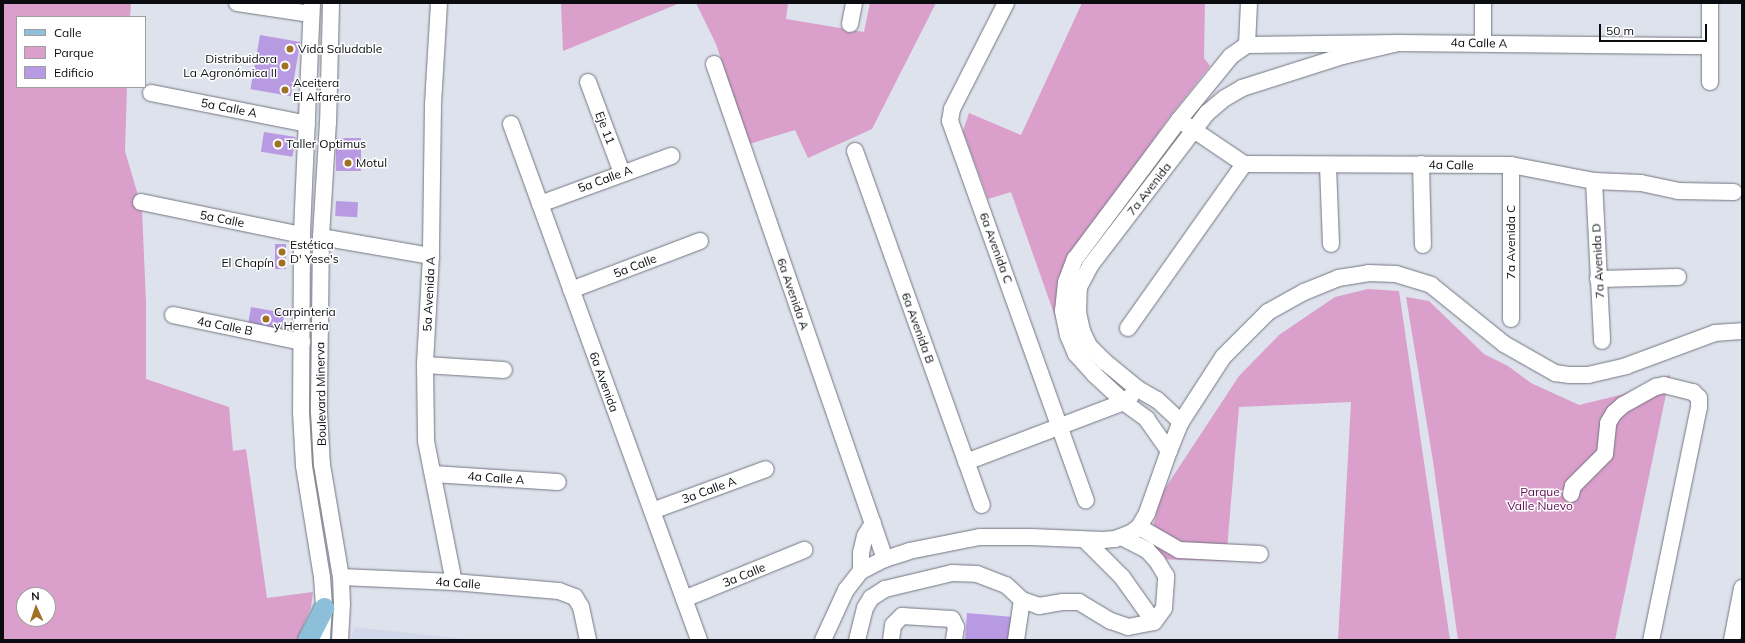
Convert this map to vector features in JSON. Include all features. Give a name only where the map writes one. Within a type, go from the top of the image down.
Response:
[{"type":"main road","points":[[308,640],[324,608]]},
{"type":"street","points":[[237,3],[312,8]]},
{"type":"street","name":"Boulevard Minerva","points":[[331,3],[328,122],[321,237],[319,412],[322,457],[341,577],[342,603],[340,640]]},
{"type":"street","name":"5a Avenida A","points":[[439,3],[433,105],[431,256],[425,365],[426,441],[454,582]]},
{"type":"street","points":[[850,24],[854,3]]},
{"type":"street","name":"6a Avenida C","points":[[1006,3],[952,109],[950,121],[1086,500]]},
{"type":"street","points":[[1247,45],[1249,3]]},
{"type":"street","points":[[1483,3],[1483,43]]},
{"type":"street","points":[[1710,3],[1710,82]]},
{"type":"street","name":"Boulevard Minerva","points":[[312,8],[302,235],[301,412],[304,466],[322,577],[324,608],[322,640]]},
{"type":"street","name":"4a Calle A","points":[[1247,45],[1399,42],[1710,46]]},
{"type":"street","name":"7a Avenida","points":[[1181,422],[1157,400],[1138,389],[1105,362],[1089,346],[1082,331],[1078,312],[1079,288],[1090,266],[1207,113],[1225,98],[1242,88],[1343,56],[1399,42]]},
{"type":"street","name":"7a Avenida","points":[[1169,451],[1146,419],[1124,402],[1094,374],[1076,354],[1068,335],[1063,311],[1066,282],[1076,259],[1179,120],[1231,56],[1247,45]]},
{"type":"street","name":"6a Avenida A","points":[[714,64],[885,559]]},
{"type":"street","name":"Eje 11","points":[[588,82],[622,173]]},
{"type":"street","name":"5a Calle A","points":[[151,93],[307,124]]},
{"type":"street","points":[[1128,328],[1244,164],[1193,131],[1179,120]]},
{"type":"street","name":"6a Avenida","points":[[511,124],[699,640]]},
{"type":"street","name":"6a Avenida B","points":[[855,151],[982,505]]},
{"type":"street","name":"5a Calle A","points":[[540,204],[670,156]]},
{"type":"street","name":"4a Calle","points":[[1244,164],[1328,166],[1421,164],[1511,165],[1594,181],[1641,183],[1678,191],[1734,192]]},
{"type":"street","points":[[1421,164],[1423,245]]},
{"type":"street","name":"7a Avenida C","points":[[1511,165],[1511,319]]},
{"type":"street","points":[[1328,166],[1331,244]]},
{"type":"street","name":"7a Avenida D","points":[[1594,181],[1602,341]]},
{"type":"street","name":"5a Calle","points":[[141,202],[302,235]]},
{"type":"street","points":[[1114,207],[1127,217]]},
{"type":"street","points":[[321,237],[431,256]]},
{"type":"street","name":"5a Calle","points":[[571,290],[700,241]]},
{"type":"street","points":[[823,640],[846,590],[861,571],[885,559],[909,551],[980,537],[1031,537],[1086,541],[1103,540],[1122,537],[1139,527],[1147,513],[1181,422],[1223,357],[1268,312],[1304,292],[1338,278],[1368,273],[1396,274],[1431,286],[1504,344],[1554,373],[1588,375],[1626,366],[1715,333],[1742,331]]},
{"type":"street","points":[[1598,279],[1678,277]]},
{"type":"street","name":"4a Calle B","points":[[173,315],[302,342]]},
{"type":"street","points":[[425,365],[504,370]]},
{"type":"street","points":[[1571,494],[1573,486],[1605,454],[1608,423],[1614,413],[1623,405],[1656,387],[1664,385],[1693,392],[1699,398],[1699,407],[1651,640]]},
{"type":"street","points":[[966,462],[1124,402],[1138,389]]},
{"type":"street","name":"3a Calle A","points":[[652,511],[766,469]]},
{"type":"street","name":"4a Calle A","points":[[433,474],[558,482]]},
{"type":"street","points":[[861,571],[861,553],[872,523]]},
{"type":"street","points":[[1139,527],[1179,550],[1260,554]]},
{"type":"street","points":[[857,640],[865,608],[871,598],[885,589],[952,573],[977,574],[1006,585],[1022,600],[1039,606],[1062,602],[1079,602],[1111,621],[1128,627],[1154,622],[1164,608],[1166,576],[1157,561],[1147,550],[1122,537]]},
{"type":"street","points":[[1086,541],[1122,577],[1154,622]]},
{"type":"street","name":"3a Calle","points":[[684,599],[804,550]]},
{"type":"street","name":"4a Calle","points":[[341,577],[454,582],[559,591],[575,597],[581,607],[588,640]]},
{"type":"street","points":[[1732,640],[1739,621],[1742,588]]},
{"type":"street","points":[[1016,640],[1022,600]]},
{"type":"street","points":[[891,640],[893,625],[902,616],[952,619],[956,627],[954,640]]},
{"type":"shaded area","points":[[354,627],[465,639],[351,640]]},
{"type":"green space","points":[[3,3],[131,3],[130,16],[16,16],[16,88],[127,88],[125,151],[142,209],[146,303],[146,379],[229,407],[233,451],[246,449],[267,598],[313,592],[311,607],[297,640],[3,640]]},
{"type":"green space","points":[[561,3],[680,3],[563,51]]},
{"type":"green space","points":[[696,3],[788,3],[786,19],[864,32],[870,3],[936,3],[872,129],[808,158],[795,130],[749,144],[716,44]]},
{"type":"green space","points":[[1082,3],[1205,3],[1204,58],[1210,66],[1168,119],[1098,219],[1059,296],[1058,325],[1011,192],[988,199],[963,131],[969,113],[1021,135]]},
{"type":"green space","points":[[1368,289],[1399,291],[1450,640],[1338,640],[1351,402],[1239,407],[1226,561],[1152,559],[1150,537],[1162,493],[1239,376],[1279,335],[1335,297]]},
{"type":"green space","name":"Parque Valle Nuevo","points":[[1406,297],[1429,301],[1484,354],[1508,366],[1531,383],[1579,405],[1624,394],[1670,375],[1615,640],[1458,640],[1433,461]]},
{"type":"building","points":[[260,35],[300,42],[291,96],[250,89]]},
{"type":"building","name":"Taller Optimus","points":[[264,132],[296,137],[292,157],[261,152]]},
{"type":"building","points":[[336,138],[361,138],[361,171],[336,171]]},
{"type":"building","points":[[336,201],[358,202],[357,217],[335,216]]},
{"type":"building","points":[[275,244],[286,244],[286,269],[275,269]]},
{"type":"building","name":"Carpinteria y Herreria","points":[[251,307],[284,313],[282,330],[248,324]]},
{"type":"building","points":[[967,613],[1013,617],[1011,640],[965,640]]},
{"type":"place","name":"Vida Saludable","points":[[290,49]]},
{"type":"place","name":"Distribuidora La Agronómica II","points":[[285,66]]},
{"type":"place","name":"Aceitera El Alfarero","points":[[285,90]]},
{"type":"place","name":"Taller Optimus","points":[[278,144]]},
{"type":"place","name":"Motul","points":[[348,163]]},
{"type":"place","name":"Estética D' Yese's","points":[[282,252]]},
{"type":"place","name":"El Chapín","points":[[282,263]]},
{"type":"place","name":"Carpinteria y Herreria","points":[[266,319]]}]
